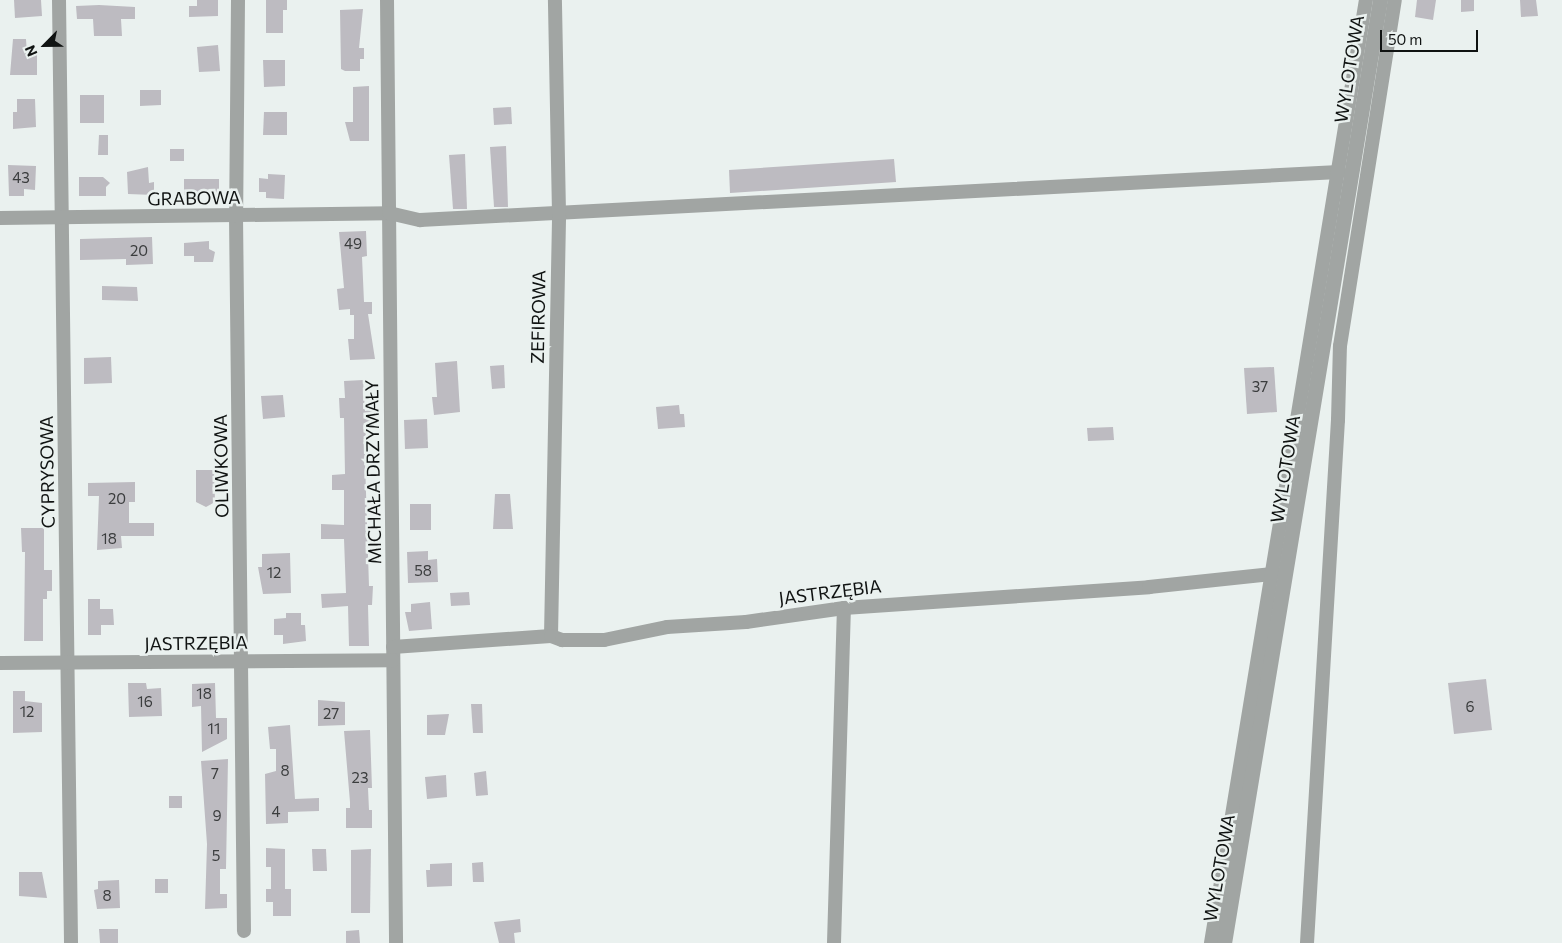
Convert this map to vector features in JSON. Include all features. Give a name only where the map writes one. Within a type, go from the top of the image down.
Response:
[{"type":"street","name":"CYPRYSOWA","points":[[59,0],[71,943]]},
{"type":"street","name":"OLIWKOWA","points":[[238,0],[236,216],[243,661],[244,931]]},
{"type":"street","name":"MICHAŁA DRZYMAŁY","points":[[387,0],[396,943]]},
{"type":"street","name":"ZEFIROWA","points":[[551,636],[559,213],[555,0]]},
{"type":"street","name":"WYLOTOWA","points":[[1211,943],[1366,0]]},
{"type":"street","name":"WYLOTOWA","points":[[1224,943],[1380,0]]},
{"type":"street","name":"WYLOTOWA","points":[[1307,943],[1338,420],[1340,346],[1395,0]]},
{"type":"street","name":"GRABOWA","points":[[0,218],[63,220],[389,213],[420,220],[1339,172]]},
{"type":"street","name":"JASTRZĘBIA","points":[[0,662],[68,664],[243,661],[393,653],[551,636],[562,640],[604,640],[667,627],[746,622],[844,608],[1148,587],[1272,574]]},
{"type":"street","points":[[834,943],[844,608]]},
{"type":"building","points":[[14,0],[41,0],[42,16],[15,18]]},
{"type":"building","points":[[197,0],[218,0],[218,16],[189,17],[189,6],[197,6]]},
{"type":"building","points":[[266,0],[287,0],[287,10],[283,10],[283,33],[266,33]]},
{"type":"building","points":[[1417,0],[1436,0],[1433,20],[1415,17]]},
{"type":"building","points":[[1461,0],[1474,0],[1474,11],[1461,12]]},
{"type":"building","points":[[1520,0],[1536,0],[1538,16],[1521,17]]},
{"type":"building","points":[[76,6],[135,7],[135,19],[121,19],[122,36],[94,36],[93,19],[77,19]]},
{"type":"building","points":[[363,9],[359,48],[364,48],[364,59],[360,59],[360,71],[345,71],[341,69],[340,10]]},
{"type":"building","points":[[13,39],[26,39],[27,55],[37,55],[37,75],[10,75]]},
{"type":"building","points":[[218,45],[220,71],[199,72],[197,47]]},
{"type":"building","points":[[263,60],[285,60],[285,86],[264,87]]},
{"type":"building","points":[[369,86],[369,141],[350,141],[345,122],[353,122],[353,87]]},
{"type":"building","points":[[140,90],[161,90],[161,105],[140,106]]},
{"type":"building","points":[[80,95],[104,95],[104,123],[80,123]]},
{"type":"building","points":[[17,99],[35,99],[36,127],[13,129],[13,112],[17,112]]},
{"type":"building","points":[[511,107],[512,124],[494,125],[493,108]]},
{"type":"building","points":[[264,112],[287,112],[287,135],[263,135]]},
{"type":"building","points":[[99,135],[108,135],[108,155],[98,155]]},
{"type":"building","points":[[506,146],[508,207],[494,207],[490,147]]},
{"type":"building","points":[[170,149],[184,149],[184,161],[170,161]]},
{"type":"building","points":[[465,154],[467,209],[453,209],[449,155]]},
{"type":"building","points":[[894,159],[896,182],[730,193],[729,170]]},
{"type":"building","points":[[8,165],[36,166],[35,190],[24,189],[24,196],[9,196]]},
{"type":"building","points":[[148,167],[149,183],[154,182],[154,195],[128,194],[127,172]]},
{"type":"building","points":[[268,174],[285,175],[284,199],[266,198],[266,192],[259,192],[259,178],[268,179]]},
{"type":"building","points":[[79,177],[103,177],[110,183],[106,187],[106,196],[79,196]]},
{"type":"building","points":[[184,179],[219,179],[219,195],[184,195]]},
{"type":"building","points":[[366,231],[367,256],[362,257],[364,302],[372,302],[372,314],[368,314],[375,359],[350,360],[348,339],[354,339],[354,315],[350,315],[350,309],[339,310],[337,289],[344,288],[339,232]]},
{"type":"building","points":[[152,237],[153,264],[126,265],[126,259],[80,260],[80,239]]},
{"type":"building","points":[[209,241],[209,249],[215,252],[213,262],[194,262],[194,256],[184,256],[184,243]]},
{"type":"building","points":[[102,286],[137,287],[138,301],[102,300]]},
{"type":"building","points":[[111,357],[112,383],[84,384],[84,358]]},
{"type":"building","points":[[457,361],[460,412],[434,415],[432,397],[437,397],[435,363]]},
{"type":"building","points":[[504,365],[505,388],[492,389],[490,366]]},
{"type":"building","points":[[1274,367],[1277,412],[1247,414],[1244,368]]},
{"type":"building","points":[[363,380],[365,411],[372,410],[373,424],[366,424],[365,461],[369,586],[373,586],[372,605],[368,605],[369,646],[349,646],[348,606],[322,608],[321,594],[346,593],[344,539],[321,539],[321,524],[344,525],[344,490],[332,490],[332,475],[345,474],[344,418],[340,418],[339,398],[345,398],[344,381]]},
{"type":"building","points":[[283,395],[285,417],[263,419],[261,396]]},
{"type":"building","points":[[679,405],[680,414],[684,414],[685,427],[658,429],[656,407]]},
{"type":"building","points":[[427,419],[428,448],[405,449],[404,420]]},
{"type":"building","points":[[1113,427],[1114,440],[1088,441],[1087,428]]},
{"type":"building","points":[[196,470],[214,470],[215,502],[206,507],[196,502]]},
{"type":"building","points":[[135,482],[135,502],[129,502],[129,523],[154,523],[154,536],[121,536],[122,548],[97,550],[99,496],[88,496],[88,483]]},
{"type":"building","points":[[495,494],[510,494],[513,529],[493,529]]},
{"type":"building","points":[[410,504],[431,504],[431,530],[410,530]]},
{"type":"building","points":[[21,528],[44,528],[44,570],[52,570],[52,591],[47,591],[47,599],[43,599],[43,641],[24,641],[25,552],[22,552]]},
{"type":"building","points":[[428,551],[428,560],[437,559],[438,582],[408,583],[407,552]]},
{"type":"building","points":[[290,553],[291,593],[263,594],[258,567],[262,567],[262,554]]},
{"type":"building","points":[[469,592],[470,605],[451,606],[450,593]]},
{"type":"building","points":[[88,599],[100,599],[100,609],[113,609],[114,625],[101,625],[101,635],[88,635]]},
{"type":"building","points":[[430,602],[432,629],[409,631],[405,612],[411,612],[411,604]]},
{"type":"building","points":[[286,613],[301,613],[301,625],[305,625],[306,641],[283,644],[283,635],[274,635],[274,619],[286,618]]},
{"type":"building","points":[[1486,679],[1492,730],[1454,734],[1448,683]]},
{"type":"building","points":[[128,683],[146,683],[147,689],[161,688],[162,716],[129,717]]},
{"type":"building","points":[[215,683],[216,718],[227,718],[227,739],[202,752],[201,706],[192,707],[192,684]]},
{"type":"building","points":[[13,691],[25,691],[25,701],[42,703],[42,732],[13,733]]},
{"type":"building","points":[[318,700],[345,702],[345,725],[318,726]]},
{"type":"building","points":[[471,704],[482,704],[483,733],[473,733]]},
{"type":"building","points":[[449,714],[445,735],[427,735],[427,715]]},
{"type":"building","points":[[290,725],[295,799],[319,798],[319,811],[288,812],[288,823],[266,824],[265,774],[276,771],[276,749],[270,749],[268,727]]},
{"type":"building","points":[[370,730],[372,788],[368,788],[369,810],[372,810],[372,828],[346,828],[346,808],[350,808],[350,802],[344,731]]},
{"type":"building","points":[[228,759],[226,869],[220,869],[220,894],[227,894],[227,908],[205,909],[207,844],[201,761]]},
{"type":"building","points":[[486,771],[488,795],[476,796],[474,773]]},
{"type":"building","points":[[446,775],[447,797],[427,799],[425,777]]},
{"type":"building","points":[[169,796],[182,796],[182,808],[169,808]]},
{"type":"building","points":[[266,848],[285,849],[285,889],[291,889],[291,916],[273,916],[273,902],[266,902],[266,889],[271,889],[271,867],[266,867]]},
{"type":"building","points":[[312,849],[326,849],[327,871],[313,871]]},
{"type":"building","points":[[371,849],[370,913],[351,913],[351,850]]},
{"type":"building","points":[[483,862],[484,882],[473,882],[472,863]]},
{"type":"building","points":[[452,863],[452,886],[427,887],[426,870],[430,870],[430,864]]},
{"type":"building","points":[[19,872],[42,872],[47,898],[19,896]]},
{"type":"building","points":[[155,879],[168,879],[168,893],[155,893]]},
{"type":"building","points":[[119,880],[120,908],[97,909],[94,890],[98,889],[98,881]]},
{"type":"building","points":[[520,919],[521,932],[514,933],[515,943],[499,943],[494,922]]},
{"type":"building","points":[[99,929],[118,929],[118,943],[100,943]]},
{"type":"building","points":[[359,930],[360,943],[346,943],[346,931]]}]
